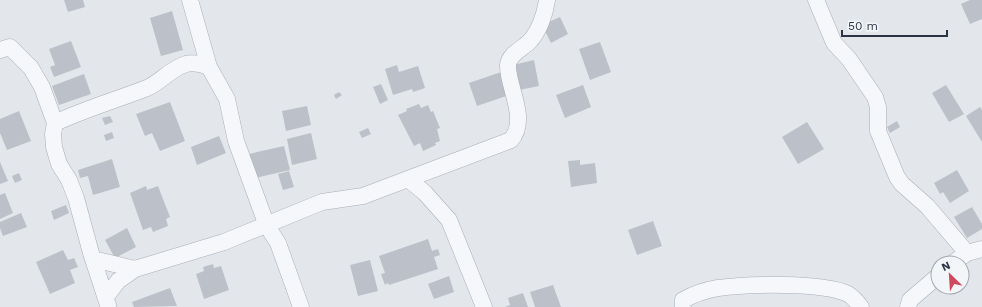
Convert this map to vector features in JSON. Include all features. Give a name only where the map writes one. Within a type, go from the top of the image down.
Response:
[{"type":"street","points":[[190,0],[210,67],[227,99],[236,141],[266,226],[278,243],[300,307]]},
{"type":"street","points":[[107,302],[118,281],[135,269],[224,242],[322,202],[363,196],[409,180],[511,140],[515,136],[517,128],[517,103],[508,65],[511,58],[529,42],[541,23],[546,0]]},
{"type":"street","points":[[816,0],[834,43],[849,59],[875,97],[878,107],[878,131],[897,177],[902,184],[975,251]]},
{"type":"street","points":[[0,50],[10,46],[31,68],[42,87],[55,123],[53,134],[54,147],[59,164],[76,198],[93,260],[107,302]]},
{"type":"street","points":[[55,123],[88,108],[148,87],[163,78],[168,73],[185,64],[194,63],[210,67]]},
{"type":"street","points":[[409,180],[426,193],[449,220],[484,307]]},
{"type":"street","points":[[93,260],[114,263],[135,269]]},
{"type":"street","points":[[908,307],[910,300],[930,283]]},
{"type":"street","points":[[683,307],[683,300],[694,294],[717,288],[775,285],[828,289],[849,295],[862,307]]},
{"type":"building","points":[[64,0],[83,0],[85,7],[68,12]]},
{"type":"building","points":[[970,0],[982,0],[982,19],[970,24],[961,4]]},
{"type":"building","points":[[172,11],[183,50],[161,56],[150,18]]},
{"type":"building","points":[[560,17],[568,34],[551,43],[542,25]]},
{"type":"building","points":[[71,41],[81,67],[54,77],[50,67],[55,65],[49,49]]},
{"type":"building","points":[[600,42],[611,72],[590,80],[579,49]]},
{"type":"building","points":[[534,60],[539,86],[519,90],[513,65]]},
{"type":"building","points":[[397,65],[399,72],[418,66],[425,88],[413,92],[412,89],[393,95],[385,69]]},
{"type":"building","points":[[501,72],[509,95],[477,106],[469,83]]},
{"type":"building","points":[[84,74],[91,94],[59,105],[52,86]]},
{"type":"building","points":[[381,84],[388,100],[380,104],[373,87]]},
{"type":"building","points":[[583,85],[591,107],[565,118],[556,95]]},
{"type":"building","points":[[946,85],[964,114],[949,122],[932,93]]},
{"type":"building","points":[[339,92],[342,95],[336,99],[334,95]]},
{"type":"building","points":[[170,102],[185,141],[160,151],[152,133],[145,136],[136,114]]},
{"type":"building","points":[[419,104],[421,108],[428,105],[431,112],[433,111],[440,128],[437,129],[440,141],[435,143],[436,145],[423,151],[420,143],[414,146],[398,115],[407,111],[406,109]]},
{"type":"building","points":[[307,106],[311,125],[286,131],[282,111]]},
{"type":"building","points":[[980,107],[982,110],[982,142],[966,116]]},
{"type":"building","points":[[19,111],[31,141],[7,150],[0,133],[0,119]]},
{"type":"building","points":[[110,116],[113,122],[105,125],[102,118]]},
{"type":"building","points":[[897,121],[900,127],[890,133],[887,127]]},
{"type":"building","points":[[807,122],[824,149],[798,164],[782,137]]},
{"type":"building","points":[[368,128],[371,134],[362,138],[359,132]]},
{"type":"building","points":[[112,132],[114,138],[106,141],[104,135]]},
{"type":"building","points":[[311,133],[317,159],[292,165],[287,139]]},
{"type":"building","points":[[219,136],[226,153],[197,165],[191,147]]},
{"type":"building","points":[[284,146],[290,170],[255,178],[249,154]]},
{"type":"building","points":[[112,159],[120,187],[93,195],[88,176],[80,178],[78,170]]},
{"type":"building","points":[[580,160],[580,165],[595,163],[597,183],[571,187],[568,161]]},
{"type":"building","points":[[0,162],[8,181],[0,184]]},
{"type":"building","points":[[957,170],[969,191],[950,203],[943,192],[940,194],[934,183]]},
{"type":"building","points":[[289,171],[294,187],[283,190],[278,174]]},
{"type":"building","points":[[19,173],[22,180],[15,183],[12,176]]},
{"type":"building","points":[[146,186],[147,190],[158,186],[170,217],[166,219],[168,226],[153,232],[151,227],[143,230],[130,193]]},
{"type":"building","points":[[5,193],[13,213],[0,219],[0,195]]},
{"type":"building","points":[[66,205],[69,213],[54,220],[51,211]]},
{"type":"building","points":[[972,207],[982,224],[982,229],[967,238],[954,217]]},
{"type":"building","points":[[21,213],[27,227],[3,236],[0,228],[0,222]]},
{"type":"building","points":[[653,221],[662,246],[637,255],[628,230]]},
{"type":"building","points":[[127,228],[136,247],[115,258],[105,240]]},
{"type":"building","points":[[428,239],[432,251],[438,249],[440,255],[434,257],[438,269],[385,285],[381,274],[385,273],[379,256]]},
{"type":"building","points":[[63,250],[68,260],[74,258],[78,267],[70,270],[75,283],[50,294],[36,262]]},
{"type":"building","points":[[370,260],[378,291],[358,296],[350,265]]},
{"type":"building","points":[[213,264],[214,268],[221,266],[229,290],[204,299],[196,274],[204,271],[203,267]]},
{"type":"building","points":[[449,276],[454,292],[434,299],[428,284]]},
{"type":"building","points":[[553,285],[561,307],[535,307],[530,292]]},
{"type":"building","points":[[170,288],[177,306],[134,307],[132,302]]},
{"type":"building","points":[[523,293],[528,307],[505,307],[510,305],[508,298]]}]
